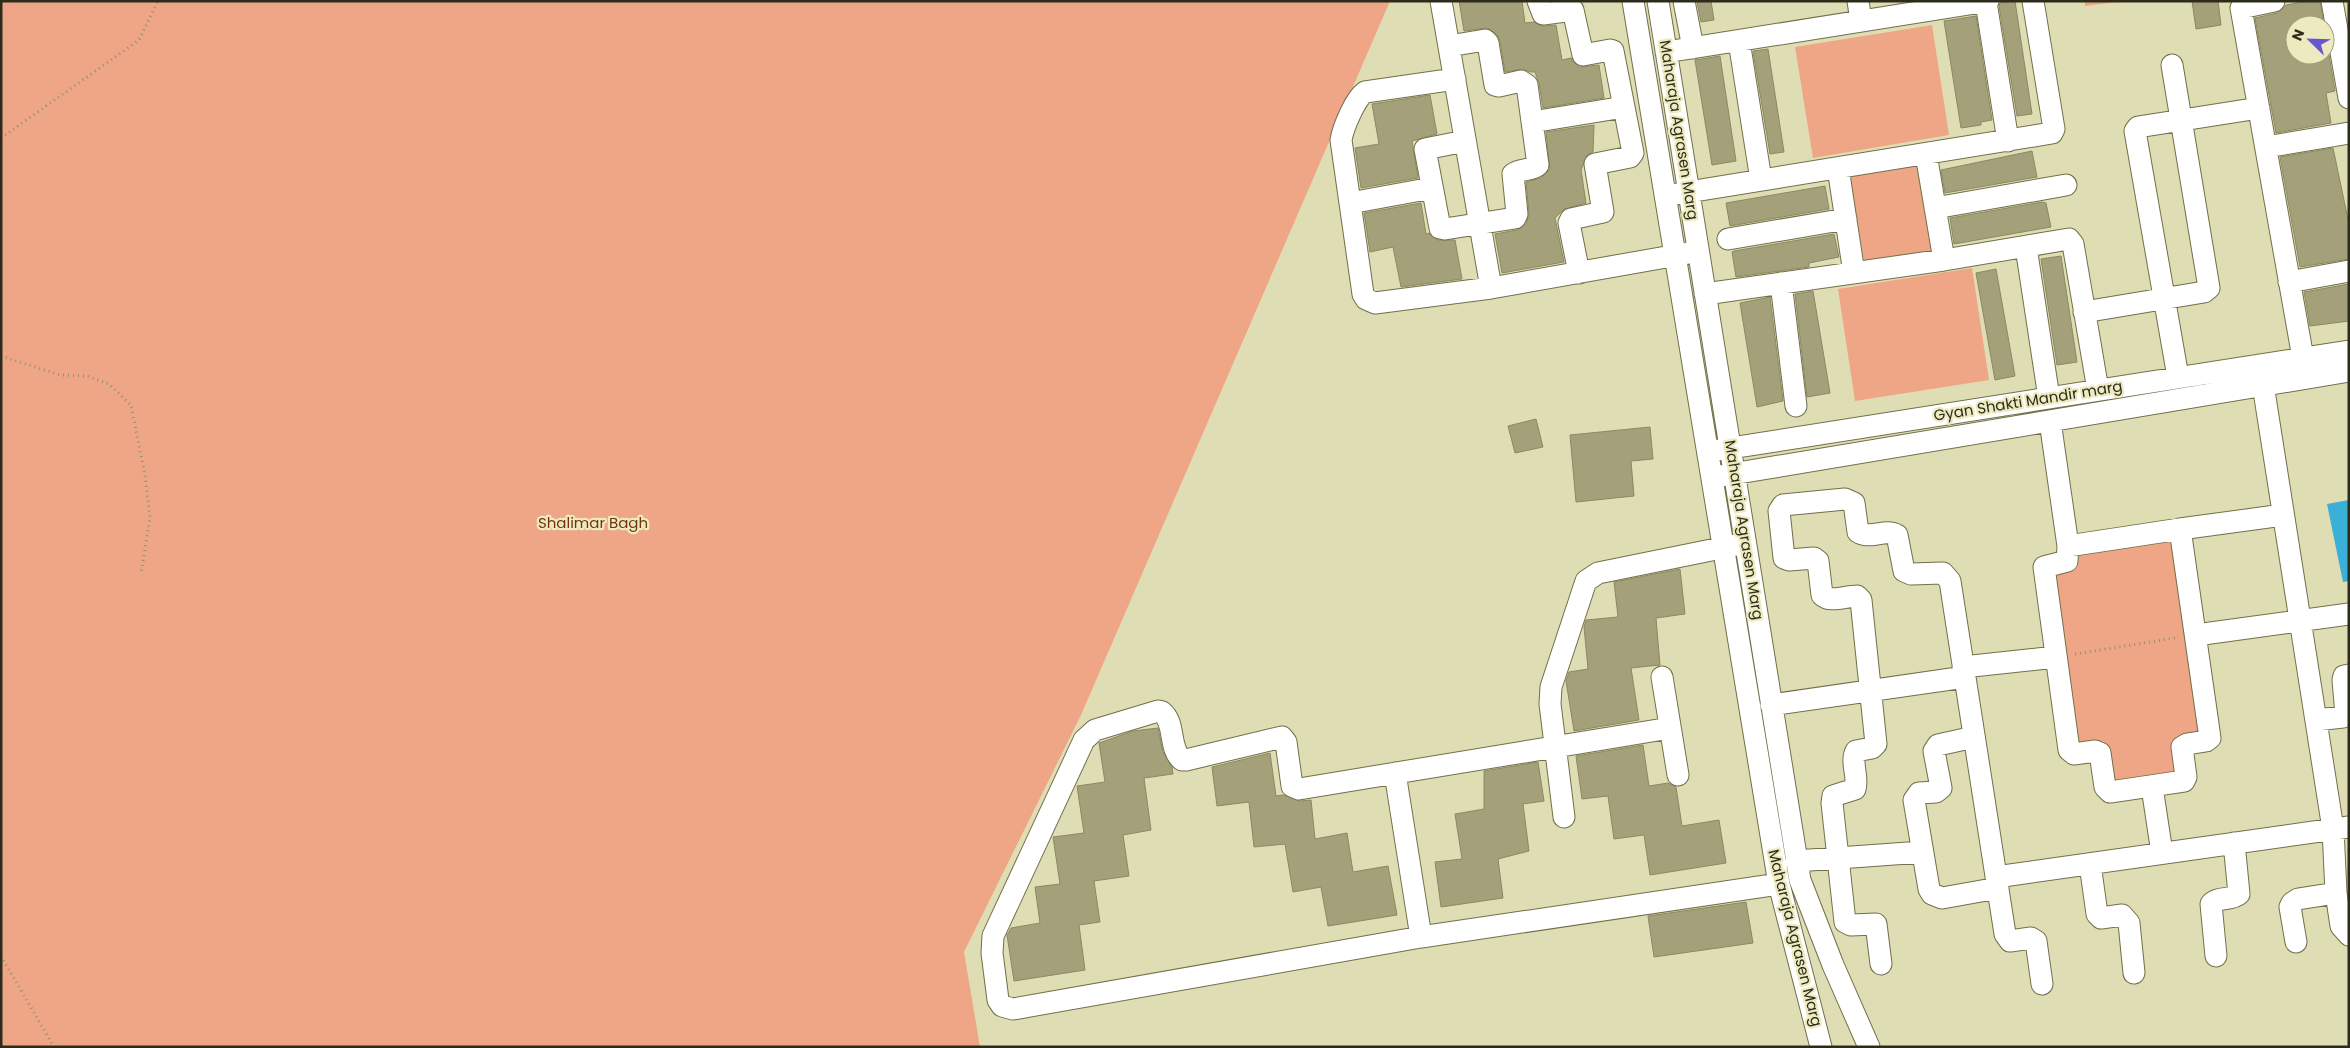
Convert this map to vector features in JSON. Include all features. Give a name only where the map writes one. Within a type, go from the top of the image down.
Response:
[{"type":"street","points":[[1441,1],[1491,288]]},
{"type":"street","points":[[1538,1],[1543,14],[1573,10],[1583,54],[1612,50],[1632,155],[1595,164],[1604,212],[1570,221],[1579,273]]},
{"type":"street","name":"Maharaja Agrasen Marg","points":[[1633,1],[1779,884],[1821,1047]]},
{"type":"street","name":"Maharaja Agrasen Marg","points":[[1658,1],[1796,861],[1800,880],[1833,965],[1870,1047]]},
{"type":"street","points":[[1684,1],[1693,48]]},
{"type":"street","points":[[1666,52],[1739,41],[1859,11],[1987,1],[2008,141]]},
{"type":"street","points":[[1665,196],[2047,135],[2054,128],[2033,1]]},
{"type":"street","points":[[2274,1],[2241,8],[2303,358]]},
{"type":"street","points":[[2332,1],[2349,98]]},
{"type":"street","points":[[1449,46],[1483,39],[1487,41],[1494,83],[1499,86],[1521,81],[1525,83],[1538,166],[1536,168],[1517,170],[1513,174],[1517,216],[1514,219],[1445,229],[1440,228],[1425,148],[1465,141]]},
{"type":"street","points":[[1739,41],[1761,180]]},
{"type":"street","points":[[2084,312],[2204,292],[2210,285],[2172,65]]},
{"type":"street","points":[[1455,79],[1362,93],[1345,126],[1341,140],[1363,294],[1370,302],[1491,288],[1698,251]]},
{"type":"street","points":[[1532,122],[1624,107]]},
{"type":"street","points":[[2178,377],[2135,131],[2138,127],[2259,108]]},
{"type":"street","points":[[2266,147],[2349,133]]},
{"type":"street","points":[[1926,154],[1944,260]]},
{"type":"street","points":[[1838,168],[1854,273]]},
{"type":"street","points":[[1935,208],[2066,185]]},
{"type":"street","points":[[1350,203],[1432,188]]},
{"type":"street","points":[[1728,239],[1846,219]]},
{"type":"street","points":[[1705,294],[1944,260],[2066,238],[2072,241],[2098,390]]},
{"type":"street","points":[[2026,246],[2049,398]]},
{"type":"street","points":[[2289,282],[2349,271]]},
{"type":"street","points":[[1781,283],[1796,406]]},
{"type":"street","name":"Gyan Shakti Mandir marg","points":[[1712,477],[2050,421],[2262,375],[2303,358],[2349,350]]},
{"type":"street","name":"Gyan Shakti Mandir marg","points":[[1708,451],[2178,377],[2349,371]]},
{"type":"street","points":[[2262,375],[2316,720],[2341,828],[2336,893],[2340,926],[2349,935]]},
{"type":"street","points":[[2050,421],[2068,546],[2067,561],[2045,565],[2043,571],[2071,752],[2077,754],[2095,751],[2100,753],[2105,787],[2110,792],[2152,788],[2184,781],[2186,773],[2182,747],[2187,744],[2206,741],[2210,738],[2180,529]]},
{"type":"street","points":[[1881,964],[1876,924],[1851,924],[1845,922],[1832,799],[1836,793],[1855,789],[1857,782],[1854,757],[1856,751],[1872,748],[1876,744],[1860,597],[1830,599],[1824,597],[1822,595],[1816,559],[1812,557],[1789,560],[1784,558],[1779,511],[1783,505],[1848,499],[1854,503],[1858,532],[1866,535],[1890,532],[1897,535],[1904,571],[1912,574],[1938,572],[1950,580],[2007,938],[2014,941],[2031,938],[2036,940],[2042,984]]},
{"type":"street","points":[[2068,546],[2284,515]]},
{"type":"street","points":[[1564,818],[1550,719],[1552,687],[1586,581],[1598,573],[1746,543]]},
{"type":"street","points":[[2196,635],[2349,614]]},
{"type":"street","points":[[1771,705],[1871,690],[2056,657]]},
{"type":"street","points":[[2316,720],[2346,715],[2343,680],[2344,676],[2349,675]]},
{"type":"street","points":[[1662,677],[1678,775]]},
{"type":"street","points":[[1670,728],[1296,789],[1292,786],[1286,742],[1282,737],[1182,760],[1177,755],[1166,714],[1158,711],[1091,732],[1084,740],[993,936],[992,953],[998,1000],[1002,1006],[1014,1009],[1421,938],[1779,884]]},
{"type":"street","points":[[1974,737],[1941,744],[1935,748],[1940,788],[1936,792],[1918,794],[1914,800],[1929,889],[1937,897],[1942,898],[1997,882],[2090,864],[2341,828]]},
{"type":"street","points":[[1395,773],[1421,938]]},
{"type":"street","points":[[2152,788],[2162,854]]},
{"type":"street","points":[[2216,956],[2211,904],[2216,900],[2235,898],[2239,894],[2234,843]]},
{"type":"street","points":[[1796,861],[1922,852]]},
{"type":"street","points":[[2090,864],[2097,914],[2101,918],[2122,915],[2129,923],[2134,974]]},
{"type":"street","points":[[2296,942],[2290,907],[2292,903],[2298,899],[2336,893]]},
{"type":"path","points":[[1,138],[140,40],[158,1]]},
{"type":"path","points":[[1,356],[60,374],[87,376],[109,384],[131,405],[145,476],[150,518],[141,574]]},
{"type":"path","points":[[2056,657],[2196,635]]},
{"type":"path","points":[[1,956],[54,1047]]},
{"type":"green space","name":"Shalimar Bagh","points":[[1,1],[1390,1],[1081,715],[964,952],[980,1047],[1,1047]]},
{"type":"green space","points":[[2085,1],[2126,1],[2085,6]]},
{"type":"green space","points":[[1932,25],[1949,135],[1813,158],[1795,47]]},
{"type":"green space","points":[[1918,163],[1933,251],[1864,263],[1850,175]]},
{"type":"green space","points":[[1972,268],[1989,380],[1855,401],[1838,289]]},
{"type":"green space","points":[[2174,535],[2204,735],[2174,740],[2180,777],[2112,788],[2104,741],[2076,745],[2049,570],[2073,551]]},
{"type":"water","points":[[2349,500],[2349,581],[2343,582],[2327,504]]},
{"type":"building","points":[[1459,1],[1522,1],[1525,23],[1534,22],[1544,26],[1556,25],[1562,60],[1571,58],[1579,67],[1599,65],[1604,98],[1543,108],[1539,83],[1535,72],[1523,69],[1505,72],[1500,41],[1497,35],[1488,28],[1464,31]]},
{"type":"building","points":[[1711,1],[1714,20],[1701,22],[1697,2]]},
{"type":"building","points":[[2015,1],[2032,114],[2017,116],[1999,6],[2000,3]]},
{"type":"building","points":[[2192,1],[2218,1],[2221,25],[2196,29]]},
{"type":"building","points":[[2320,1],[2322,15],[2285,15],[2285,65],[2331,65],[2335,91],[2326,93],[2331,123],[2276,133],[2255,18],[2277,13],[2286,5]]},
{"type":"building","points":[[1976,16],[1992,120],[1981,122],[1981,125],[1961,128],[1944,21]]},
{"type":"building","points":[[1768,49],[1784,152],[1770,154],[1753,51]]},
{"type":"building","points":[[1720,56],[1736,161],[1712,165],[1695,60]]},
{"type":"building","points":[[1430,95],[1437,134],[1412,141],[1418,178],[1361,188],[1355,148],[1379,144],[1372,104]]},
{"type":"building","points":[[1594,125],[1593,152],[1587,155],[1581,170],[1586,203],[1564,209],[1555,218],[1564,262],[1502,273],[1495,234],[1517,230],[1526,224],[1529,213],[1526,182],[1541,178],[1550,169],[1546,132]]},
{"type":"building","points":[[2333,148],[2349,224],[2349,259],[2300,267],[2280,157]]},
{"type":"building","points":[[2032,151],[2037,177],[1945,193],[1941,170]]},
{"type":"building","points":[[1825,186],[1829,209],[1730,226],[1726,203]]},
{"type":"building","points":[[2042,202],[2046,203],[2051,227],[1954,244],[1950,218]]},
{"type":"building","points":[[1421,203],[1426,234],[1429,233],[1438,240],[1455,240],[1462,279],[1401,287],[1393,247],[1370,252],[1364,213]]},
{"type":"building","points":[[1834,234],[1839,257],[1809,263],[1809,267],[1736,277],[1732,252],[1734,251]]},
{"type":"building","points":[[2061,256],[2077,362],[2057,365],[2041,259]]},
{"type":"building","points":[[1996,269],[2015,376],[1995,380],[1976,273]]},
{"type":"building","points":[[2349,284],[2349,321],[2310,326],[2304,292]]},
{"type":"building","points":[[1813,291],[1830,393],[1807,397],[1795,294]]},
{"type":"building","points":[[1770,297],[1783,401],[1757,407],[1740,303]]},
{"type":"building","points":[[1536,419],[1543,447],[1515,453],[1508,426]]},
{"type":"building","points":[[1650,427],[1653,459],[1631,461],[1634,496],[1576,502],[1570,435]]},
{"type":"building","points":[[1680,569],[1685,614],[1656,618],[1660,665],[1631,668],[1639,720],[1574,731],[1566,681],[1569,672],[1588,669],[1584,627],[1586,620],[1618,617],[1614,582]]},
{"type":"building","points":[[1158,728],[1163,752],[1172,767],[1173,774],[1144,778],[1151,830],[1123,835],[1129,876],[1094,881],[1100,922],[1079,925],[1085,970],[1014,981],[1007,935],[1011,928],[1040,923],[1035,887],[1060,884],[1053,837],[1084,833],[1077,786],[1105,782],[1099,743],[1133,731]]},
{"type":"building","points":[[1643,745],[1649,786],[1668,783],[1676,787],[1682,826],[1719,820],[1726,863],[1650,875],[1644,835],[1614,839],[1608,796],[1582,799],[1576,756]]},
{"type":"building","points":[[1270,753],[1276,796],[1283,795],[1300,801],[1311,800],[1315,839],[1347,833],[1353,872],[1388,866],[1397,915],[1328,926],[1321,887],[1293,892],[1285,844],[1254,847],[1249,802],[1217,806],[1212,767]]},
{"type":"building","points":[[1538,762],[1544,801],[1523,804],[1529,851],[1498,859],[1503,898],[1441,907],[1435,862],[1462,859],[1455,814],[1484,809],[1484,771]]},
{"type":"building","points":[[1746,902],[1753,943],[1654,957],[1648,916]]}]
